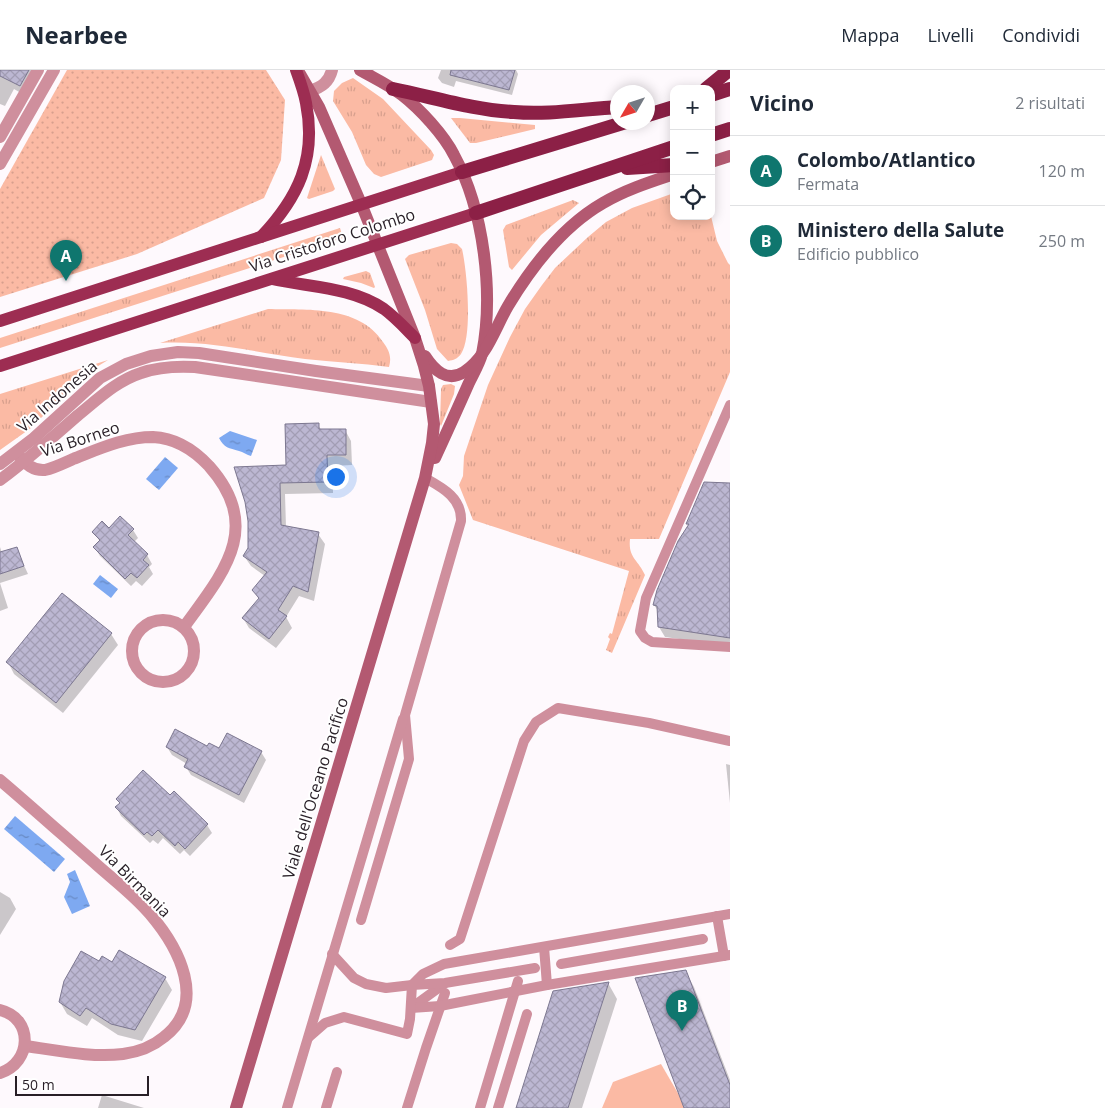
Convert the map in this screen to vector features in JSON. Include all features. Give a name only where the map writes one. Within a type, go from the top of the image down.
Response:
[{"type":"highway","points":[[711,85],[729,70]]},
{"type":"highway","points":[[393,89],[454,103],[512,112],[546,112],[610,107]]},
{"type":"highway","points":[[715,94],[730,89]]},
{"type":"highway","points":[[655,104],[670,103]]},
{"type":"highway","points":[[655,114],[670,108]]},
{"type":"highway","name":"Via Cristoforo Colombo","points":[[462,172],[610,127]]},
{"type":"highway","points":[[715,134],[730,129]]},
{"type":"highway","name":"Via Cristoforo Colombo","points":[[476,213],[670,148]]},
{"type":"highway","points":[[604,170],[670,165]]},
{"type":"main road","points":[[297,70],[328,125],[415,338],[429,386],[434,434],[425,478]]},
{"type":"main road","points":[[259,238],[288,205],[306,164],[309,145],[309,125],[306,99],[297,70]]},
{"type":"main road","points":[[269,279],[338,291],[368,300],[385,310],[415,338],[431,364],[439,373],[452,376],[464,372],[481,356],[487,319],[484,257],[476,213],[454,153],[415,107],[393,89],[360,70]]},
{"type":"main road","points":[[715,161],[730,156]]},
{"type":"main road","name":"Via Cristoforo Colombo","points":[[0,321],[362,206],[462,172]]},
{"type":"main road","points":[[425,478],[481,356],[507,307],[548,250],[594,208],[618,195],[671,175]]},
{"type":"main road","name":"Via Cristoforo Colombo","points":[[0,366],[476,213]]},
{"type":"main road","name":"Viale dell'Oceano Pacifico","points":[[236,1108],[425,478]]},
{"type":"street","points":[[0,137],[38,70]]},
{"type":"street","points":[[0,164],[54,70]]},
{"type":"street","points":[[310,91],[325,84],[329,80],[332,70]]},
{"type":"street","points":[[13,115],[25,122]]},
{"type":"street","name":"Via Indonesia","points":[[0,480],[43,430],[81,394],[100,378],[145,357],[167,353],[194,353],[429,386]]},
{"type":"street","name":"Via Indonesia","points":[[0,464],[20,457],[125,380],[142,372],[175,367],[195,367],[431,402]]},
{"type":"street","points":[[314,386],[316,371]]},
{"type":"street","name":"Via Borneo","points":[[20,457],[35,469],[43,470],[117,443],[152,437],[180,443],[202,458],[228,495],[234,508],[236,527],[232,549],[224,569],[184,627]]},
{"type":"street","points":[[160,620],[176,622],[184,627],[191,635],[194,645],[191,665],[185,673],[176,679],[166,682],[146,677],[134,661],[132,651],[133,641],[138,632],[146,624],[160,620]]},
{"type":"street","name":"Via Birmania","points":[[0,780],[150,913],[180,961],[186,984],[186,1001],[182,1017],[169,1033],[147,1048],[123,1054],[106,1055],[25,1046]]},
{"type":"street","points":[[0,1010],[13,1016],[20,1024],[24,1034],[25,1046],[22,1056],[16,1064],[8,1071],[0,1073]]},
{"type":"lane","points":[[730,405],[725,427],[646,598],[640,631],[645,638],[652,642],[730,647]]},
{"type":"lane","points":[[287,1108],[461,521],[460,509],[455,498],[425,478]]},
{"type":"lane","points":[[450,945],[460,939],[524,741],[536,722],[558,708],[649,723],[730,741]]},
{"type":"lane","points":[[361,920],[409,759],[404,715]]},
{"type":"lane","points":[[308,1037],[325,1023],[344,1017],[406,1034],[411,1008],[412,985],[423,974],[436,966],[730,914]]},
{"type":"lane","points":[[411,1008],[440,1006],[547,985],[726,958],[717,916]]},
{"type":"lane","points":[[561,964],[703,939]]},
{"type":"lane","points":[[544,947],[547,985]]},
{"type":"lane","points":[[332,954],[354,978],[366,984],[386,988],[412,985],[445,988],[535,968]]},
{"type":"lane","points":[[480,1108],[518,981]]},
{"type":"lane","points":[[411,1008],[445,988]]},
{"type":"lane","points":[[407,1108],[445,988]]},
{"type":"lane","points":[[498,1108],[527,1014]]},
{"type":"lane","points":[[326,1108],[337,1072]]},
{"type":"green space","points":[[67,70],[266,70],[285,100],[281,160],[264,198],[137,254],[0,297],[0,189]]},
{"type":"green space","points":[[353,78],[383,99],[431,150],[434,155],[432,160],[381,177],[374,174],[366,165],[352,132],[333,101],[334,91],[342,83]]},
{"type":"green space","points":[[451,118],[535,125],[535,129],[470,143]]},
{"type":"green space","points":[[321,155],[335,189],[309,199],[307,198]]},
{"type":"green space","points":[[670,194],[670,220],[712,220],[717,241],[730,265],[730,372],[659,539],[630,539],[632,555],[645,575],[612,653],[606,650],[610,639],[608,637],[610,633],[612,634],[629,571],[473,520],[459,485],[463,476],[464,456],[488,385],[525,309],[555,268],[606,222],[632,208]]},
{"type":"green space","points":[[573,200],[579,203],[541,235],[512,270],[509,267],[503,230],[506,225]]},
{"type":"green space","points":[[340,228],[343,238],[0,348],[0,338]]},
{"type":"green space","points":[[451,243],[457,244],[462,249],[466,272],[468,318],[465,345],[461,354],[455,359],[448,361],[437,349],[425,310],[405,259],[409,255]]},
{"type":"green space","points":[[366,271],[370,273],[374,288],[343,279],[344,277]]},
{"type":"green space","points":[[268,309],[331,312],[360,321],[373,330],[385,345],[390,357],[389,367],[305,359],[197,343],[160,343]]},
{"type":"green space","points":[[108,360],[85,374],[31,428],[0,450],[0,394]]},
{"type":"green space","points":[[451,384],[455,386],[454,394],[441,426],[441,389],[443,385]]},
{"type":"green space","points":[[661,1064],[679,1095],[684,1108],[602,1108],[613,1082]]},
{"type":"water","points":[[230,431],[257,440],[251,456],[223,444],[219,438]]},
{"type":"water","points":[[165,457],[178,468],[159,490],[146,479]]},
{"type":"water","points":[[100,575],[118,589],[111,598],[93,584]]},
{"type":"water","points":[[15,816],[65,859],[54,872],[4,829]]},
{"type":"water","points":[[75,870],[90,906],[72,914],[64,897],[70,882],[67,874]]},
{"type":"building","points":[[0,70],[29,70],[20,86],[0,76]]},
{"type":"building","points":[[451,70],[515,70],[509,90],[450,75]]},
{"type":"building","points":[[319,423],[319,429],[346,429],[346,455],[327,455],[328,482],[280,483],[281,525],[319,532],[308,592],[293,586],[278,610],[287,616],[269,639],[242,618],[259,598],[252,590],[267,572],[243,556],[248,548],[248,521],[245,502],[234,467],[286,465],[285,424]]},
{"type":"building","points":[[704,482],[730,483],[730,638],[658,627],[657,606],[653,605],[657,590],[678,541],[689,524],[686,524]]},
{"type":"building","points":[[120,516],[134,529],[128,535],[148,554],[143,560],[149,565],[137,578],[131,573],[125,579],[93,547],[100,540],[92,532],[102,521],[109,528]]},
{"type":"building","points":[[17,547],[24,566],[0,574],[0,552]]},
{"type":"building","points":[[62,593],[112,633],[56,703],[6,662]]},
{"type":"building","points":[[175,729],[207,746],[209,743],[219,748],[227,733],[262,751],[239,795],[184,767],[188,759],[166,747]]},
{"type":"building","points":[[143,770],[170,795],[174,791],[208,824],[185,849],[178,842],[175,846],[158,830],[152,836],[147,832],[144,835],[115,807],[120,803],[116,799]]},
{"type":"building","points":[[119,950],[166,977],[135,1030],[111,1024],[86,1008],[80,1016],[59,1002],[64,981],[81,951],[99,961],[102,956],[112,962]]},
{"type":"building","points":[[686,970],[730,1085],[730,1108],[684,1108],[635,978]]},
{"type":"building","points":[[609,982],[568,1108],[516,1108],[553,991]]},
{"type":"place","name":"Colombo/Atlantico","points":[[66,281]]},
{"type":"place","name":"Ministero della Salute","points":[[682,1031]]}]
